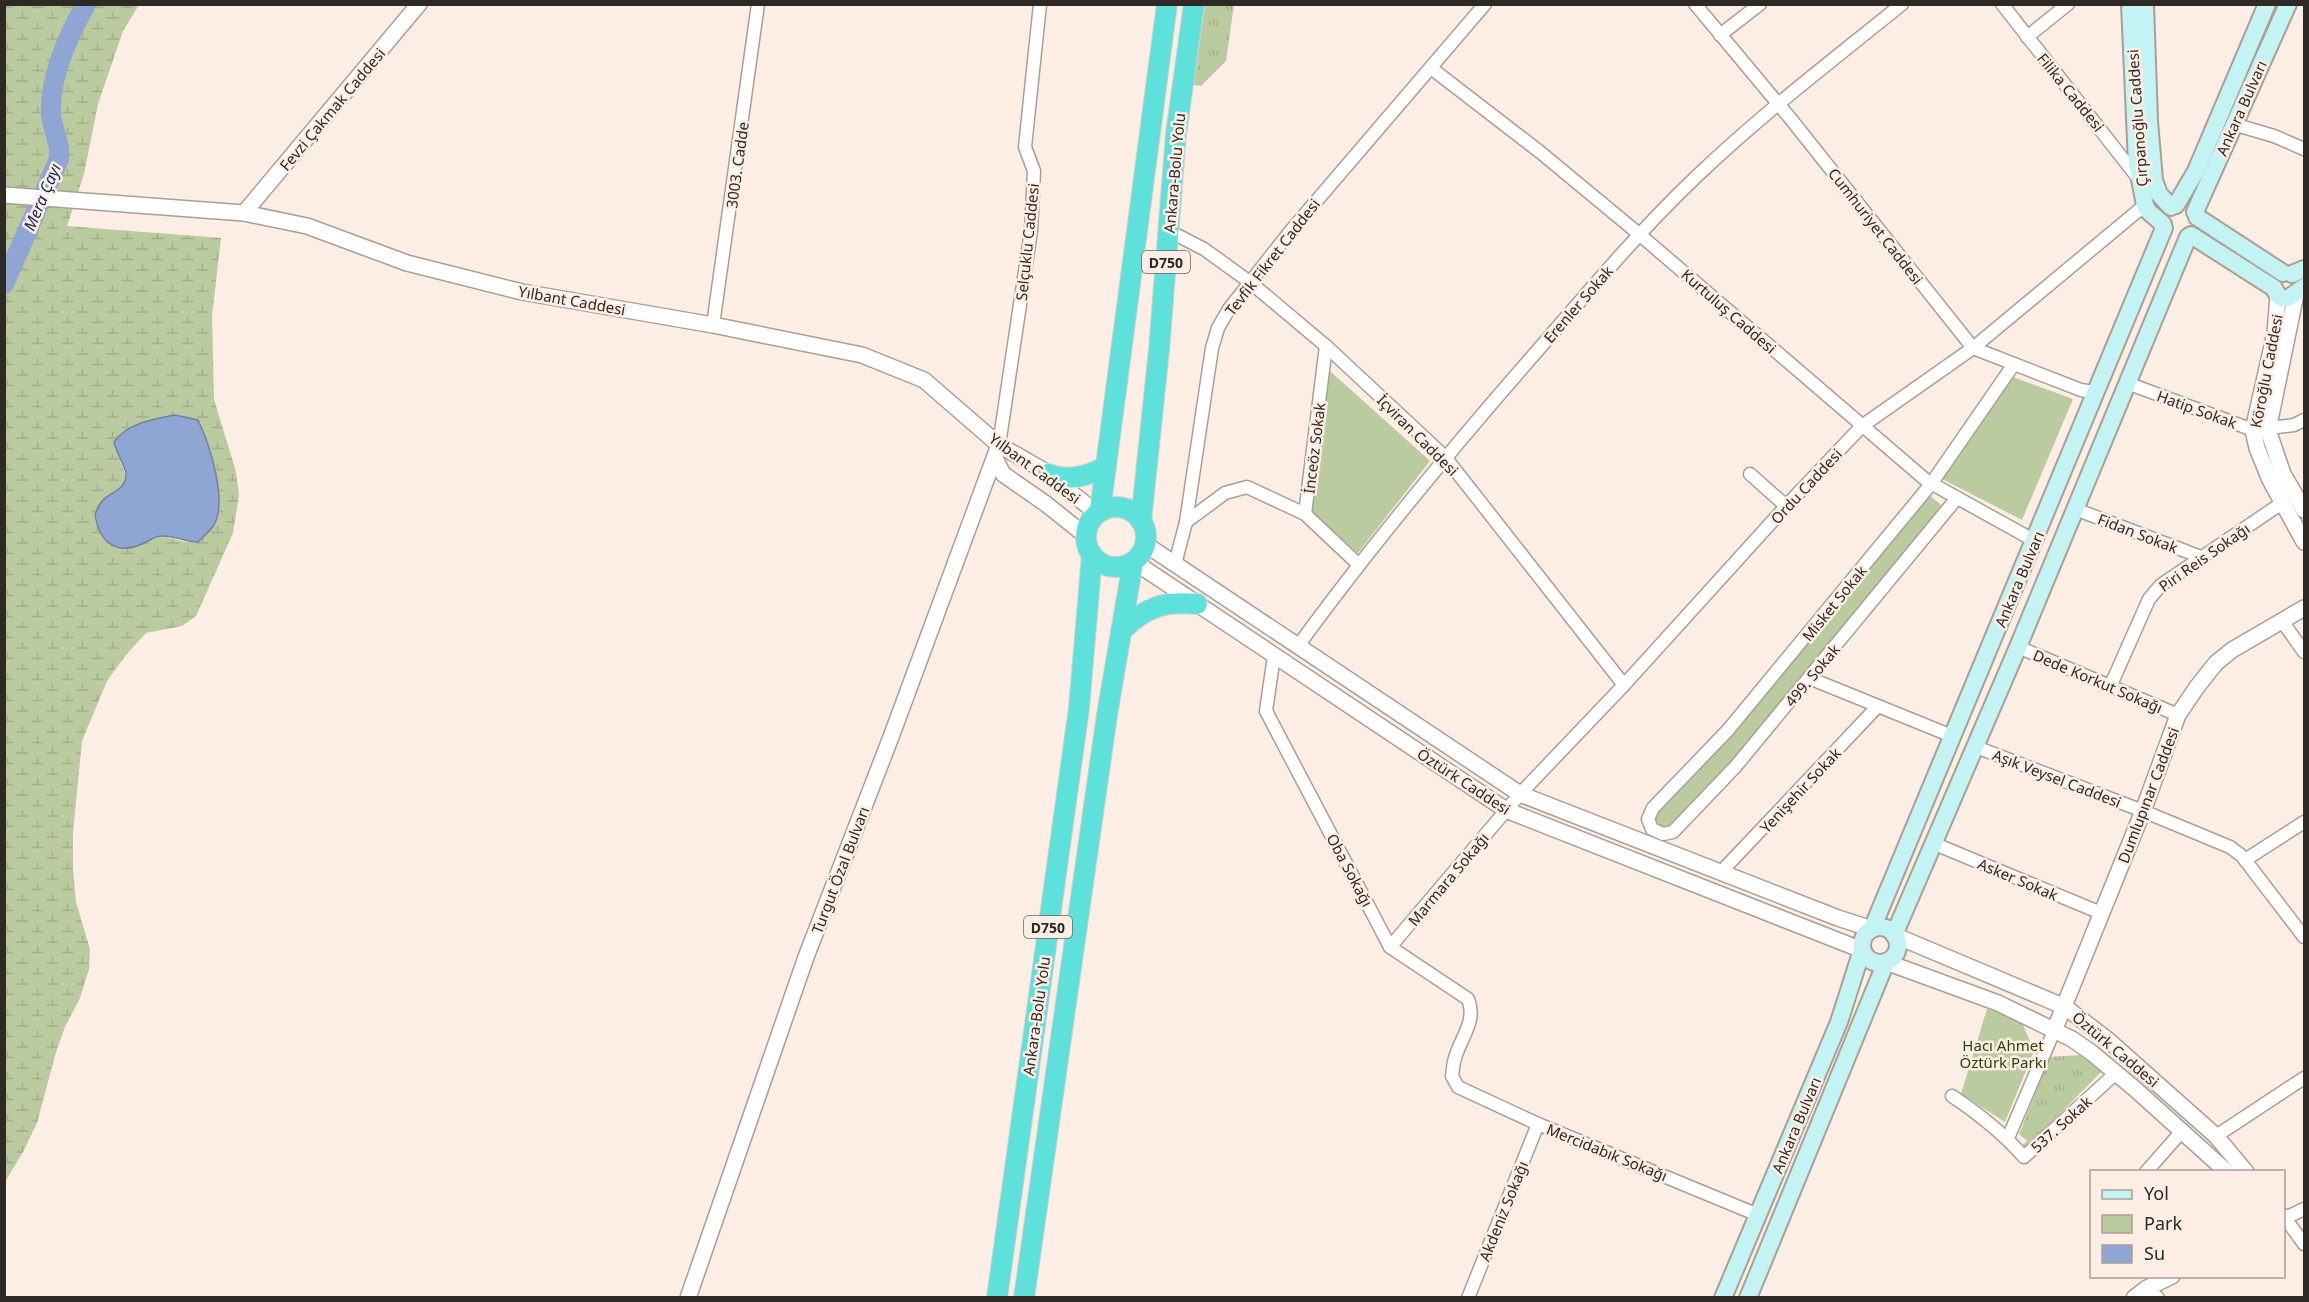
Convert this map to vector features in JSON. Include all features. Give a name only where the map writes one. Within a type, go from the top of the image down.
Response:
[{"type":"highway","name":"Ankara-Bolu Yolu","points":[[1099,512],[1167,4]]},
{"type":"highway","name":"Ankara-Bolu Yolu","points":[[1141,520],[1159,350],[1176,134],[1194,4]]},
{"type":"highway","points":[[1048,474],[1061,478],[1075,478],[1106,467]]},
{"type":"highway","points":[[1122,507],[1136,514],[1141,520],[1146,532],[1145,544],[1143,550],[1133,561],[1126,565],[1111,566],[1098,561],[1092,555],[1086,536],[1089,523],[1099,512],[1107,508],[1122,507]]},
{"type":"highway","name":"Ankara-Bolu Yolu","points":[[997,1298],[1079,708],[1092,555]]},
{"type":"highway","name":"Ankara-Bolu Yolu","points":[[1023,1298],[1107,715],[1133,561]]},
{"type":"highway","points":[[1121,631],[1137,616],[1155,607],[1176,603],[1197,604]]},
{"type":"main road","name":"Çırpanoğlu Caddesi","points":[[2130,4],[2136,148],[2140,181],[2148,211],[2164,226]]},
{"type":"main road","name":"Çırpanoğlu Caddesi","points":[[2145,4],[2149,121],[2154,180],[2159,194],[2173,206]]},
{"type":"main road","name":"Ankara Bulvarı","points":[[1723,1298],[1839,1023],[1865,935],[1872,929],[2035,540],[2164,226],[2164,214],[2173,206],[2196,171],[2267,4]]},
{"type":"main road","name":"Ankara Bulvarı","points":[[1748,1298],[1886,962],[1896,952],[1898,943],[1894,934],[1976,747],[2127,382],[2190,236],[2197,225],[2196,215],[2233,124],[2289,4]]},
{"type":"main road","points":[[2164,226],[2172,237],[2181,239],[2190,236],[2288,298],[2300,290],[2299,281],[2293,272],[2196,215],[2186,206],[2173,206]]},
{"type":"main road","points":[[2276,292],[2275,278],[2293,272]]},
{"type":"main road","points":[[1872,929],[1882,927],[1894,934]]},
{"type":"main road","points":[[1862,950],[1872,961],[1886,962]]},
{"type":"street","name":"Fevzi Çakmak Caddesi","points":[[244,213],[419,4]]},
{"type":"street","name":"3003. Cadde","points":[[713,325],[758,4]]},
{"type":"street","name":"Selçuklu Caddesi","points":[[997,451],[1030,231],[1034,171],[1025,147],[1040,4]]},
{"type":"street","name":"Tevfik Fikret Caddesi","points":[[1175,564],[1186,522],[1212,348],[1218,328],[1229,309],[1289,233],[1485,4]]},
{"type":"street","name":"Cumhuriyet Caddesi","points":[[1695,4],[1779,104],[1973,348],[2094,393]]},
{"type":"street","points":[[1720,35],[1760,4]]},
{"type":"street","name":"Erenler Sokak","points":[[1298,646],[1358,564],[1444,457],[1639,234],[1697,175],[1779,104],[1902,4]]},
{"type":"street","name":"Filika Caddesi","points":[[2002,4],[2140,181]]},
{"type":"street","points":[[2027,37],[2068,4]]},
{"type":"street","name":"Kurtuluş Caddesi","points":[[1431,68],[1639,234],[1931,484],[2035,540]]},
{"type":"street","points":[[2233,124],[2274,136],[2304,149]]},
{"type":"street","name":"Yılbant Caddesi","points":[[4,195],[244,213],[308,226],[407,263],[522,292],[713,325],[862,355],[924,380],[997,451],[1048,474],[1072,495],[1099,512]]},
{"type":"street","name":"Ordu Caddesi","points":[[1506,810],[1862,426],[1973,348],[2145,205]]},
{"type":"street","name":"İçviran Caddesi","points":[[1168,231],[1204,249],[1251,283],[1326,346],[1444,457],[1623,685]]},
{"type":"street","name":"Köroğlu Caddesi","points":[[2300,290],[2261,430],[2276,457],[2299,489],[2304,510]]},
{"type":"street","name":"Köroğlu Caddesi","points":[[2276,292],[2275,333],[2261,430],[2261,459],[2304,542]]},
{"type":"street","name":"İnceöz Sokak","points":[[1326,346],[1305,514],[1358,564]]},
{"type":"street","name":"Misket Sokak","points":[[1655,831],[1648,819],[1653,808],[1736,722],[1931,484],[2013,364]]},
{"type":"street","name":"Hatip Sokak","points":[[2127,382],[2261,430]]},
{"type":"street","points":[[2261,430],[2294,425],[2304,420]]},
{"type":"street","name":"Yılbant Caddesi","points":[[997,451],[1003,474],[1086,536]]},
{"type":"street","name":"Turgut Özal Bulvarı","points":[[688,1298],[806,957],[891,737],[997,451]]},
{"type":"street","points":[[1750,474],[1786,506]]},
{"type":"street","points":[[1186,522],[1226,494],[1247,487],[1305,514]]},
{"type":"street","name":"499. Sokak","points":[[1655,831],[1670,834],[1736,766],[1957,498]]},
{"type":"street","name":"Piri Reis Sokağı","points":[[2110,687],[2149,599],[2161,585],[2282,503]]},
{"type":"street","name":"Fidan Sokak","points":[[2075,509],[2201,557]]},
{"type":"street","name":"Öztürk Caddesi","points":[[1145,544],[1520,794],[1838,918],[1872,929]]},
{"type":"street","name":"Öztürk Caddesi","points":[[1133,561],[1506,810],[1862,950]]},
{"type":"street","name":"Dumlupınar Caddesi","points":[[2054,1031],[2143,811],[2178,715],[2216,663],[2232,650],[2304,608]]},
{"type":"street","points":[[2282,621],[2304,652]]},
{"type":"street","name":"Dede Korkut Sokağı","points":[[2018,647],[2178,715]]},
{"type":"street","name":"Oba Sokağı","points":[[1274,656],[1266,711],[1390,947],[1468,999],[1472,1009],[1472,1019],[1455,1058],[1452,1077],[1458,1087]]},
{"type":"street","points":[[1809,678],[1952,736]]},
{"type":"street","name":"Yenişehir Sokak","points":[[1721,872],[1878,706]]},
{"type":"street","name":"Aşık Veysel Caddesi","points":[[1976,747],[2230,847],[2245,860],[2304,937]]},
{"type":"street","name":"Marmara Sokağı","points":[[1390,947],[1506,810]]},
{"type":"street","points":[[2245,860],[2304,822]]},
{"type":"street","name":"Asker Sokak","points":[[1935,844],[2101,913]]},
{"type":"street","name":"Öztürk Caddesi","points":[[1894,934],[2065,1007],[2116,1047],[2216,1136],[2244,1170]]},
{"type":"street","name":"Öztürk Caddesi","points":[[1886,962],[1998,1003],[2092,1053],[2183,1130],[2225,1170]]},
{"type":"street","points":[[1952,1096],[1983,1116],[2008,1138],[2054,1031]]},
{"type":"street","name":"537. Sokak","points":[[2008,1138],[2024,1157],[2116,1073]]},
{"type":"street","points":[[2216,1136],[2304,1078]]},
{"type":"street","name":"Mercidabık Sokağı","points":[[1458,1087],[1538,1124],[1758,1215]]},
{"type":"street","name":"Akdeniz Sokağı","points":[[1468,1298],[1538,1124]]},
{"type":"street","points":[[2148,1170],[2183,1130]]},
{"type":"street","points":[[2285,1218],[2304,1209]]},
{"type":"street","points":[[2285,1219],[2304,1244]]},
{"type":"street","points":[[2146,1294],[2169,1278]]},
{"type":"green space","points":[[5,5],[139,5],[123,31],[98,104],[84,174],[67,226],[221,238],[212,316],[214,399],[236,472],[239,495],[233,533],[196,616],[182,626],[146,633],[107,681],[82,741],[73,833],[73,868],[76,902],[90,949],[89,969],[80,998],[65,1027],[56,1052],[37,1123],[5,1182]],"holes":[[[174,415],[198,420],[207,443],[217,486],[217,513],[213,527],[198,542],[185,542],[161,536],[127,548],[114,546],[103,500],[115,492],[125,480],[120,462],[139,424]]]},
{"type":"green space","points":[[1205,5],[1234,5],[1226,61],[1201,86],[1193,85]]},
{"type":"green space","points":[[1330,371],[1430,461],[1358,553],[1314,514],[1311,505]]},
{"type":"green space","points":[[2013,377],[2073,399],[2022,520],[1942,479]]},
{"type":"green space","points":[[1928,494],[1941,505],[1943,511],[1698,801],[1672,829],[1659,828],[1654,817],[1658,809]]},
{"type":"green space","name":"Hacı Ahmet Öztürk Parkı","points":[[1987,1009],[2021,1020],[2034,1051],[2005,1122],[1961,1094]]},
{"type":"green space","points":[[2080,1055],[2101,1072],[2026,1148],[2023,1145],[2027,1141],[2019,1134],[2050,1057]]},
{"type":"water","points":[[175,415],[198,420],[212,457],[219,501],[214,525],[198,542],[161,536],[134,547],[117,547],[110,544],[100,532],[95,514],[102,501],[121,487],[126,479],[126,473],[114,442],[133,426]]},
{"type":"waterway","name":"Mera Çayı","points":[[4,284],[59,159],[59,147],[51,114],[53,86],[66,43],[86,4]]}]
